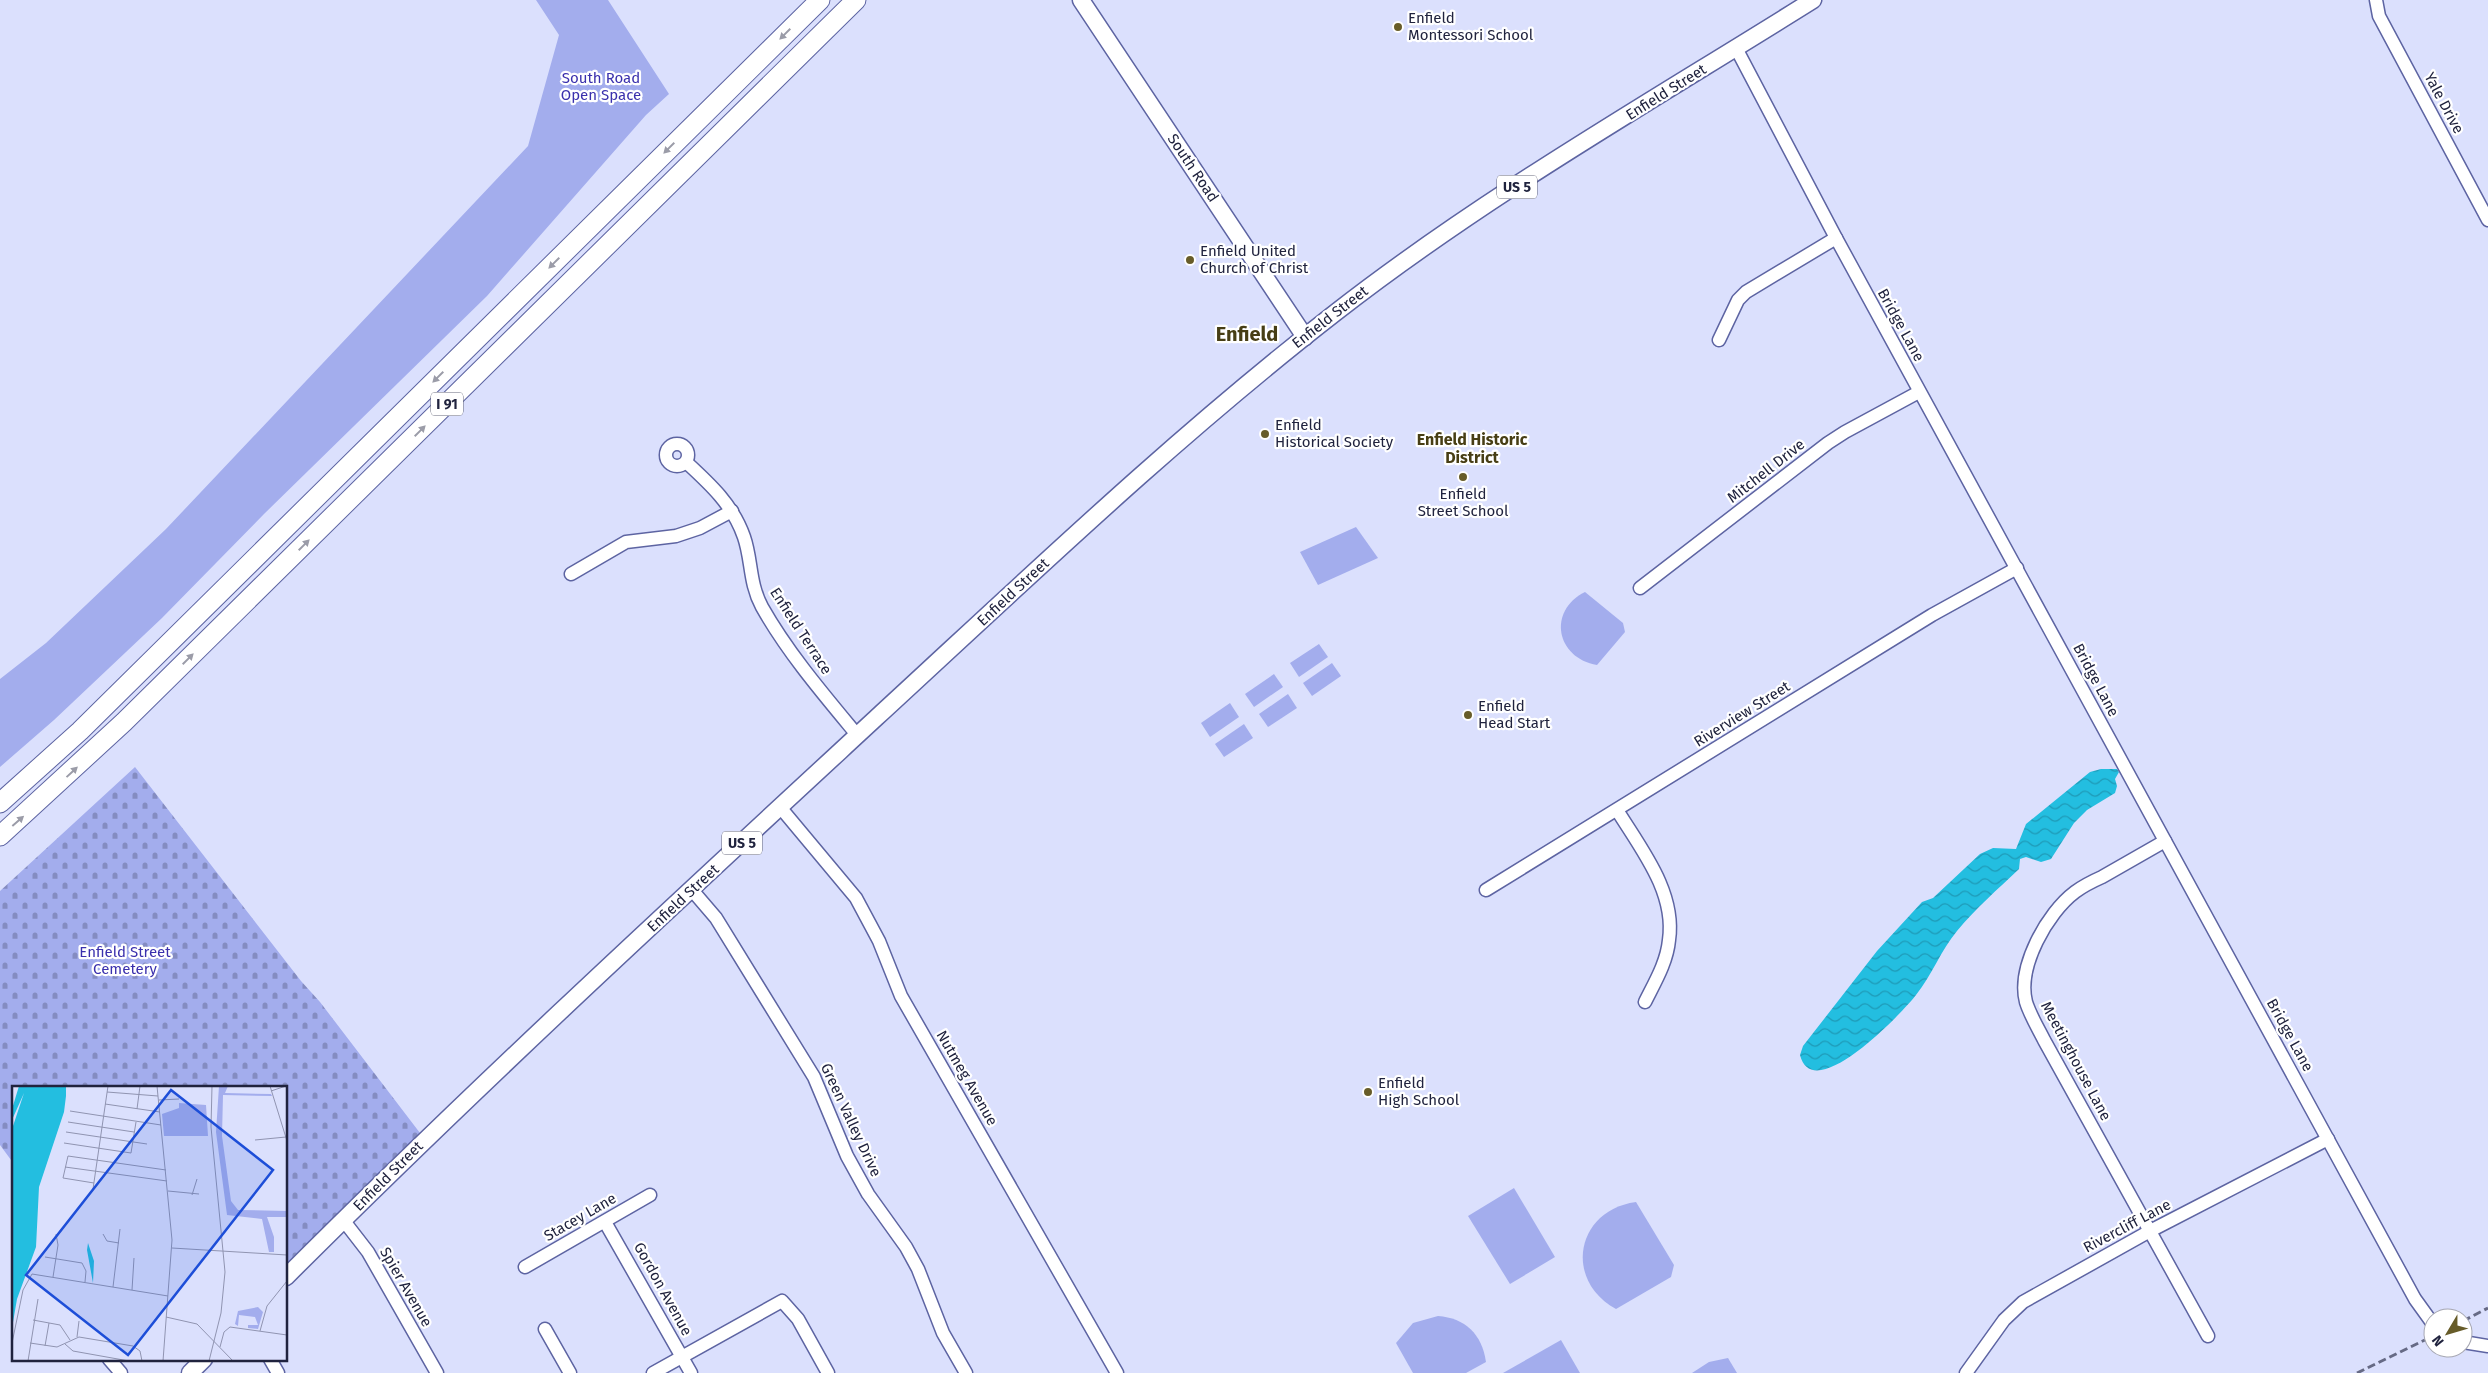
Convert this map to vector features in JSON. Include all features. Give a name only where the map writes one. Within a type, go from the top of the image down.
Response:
[{"type":"highway","name":"I 91","points":[[0,803],[80,730],[820,0]]},
{"type":"highway","name":"I 91","points":[[0,836],[124,722],[856,0]]},
{"type":"main road","name":"South Road","points":[[1081,0],[1305,336]]},
{"type":"main road","name":"Enfield Street","points":[[288,1274],[450,1115],[780,807],[1198,424],[1305,336],[1382,278],[1479,211],[1813,0]]},
{"type":"main road","points":[[190,1373],[203,1360]]},
{"type":"street","name":"Yale Drive","points":[[2376,0],[2379,16],[2488,220]]},
{"type":"street","name":"Bridge Lane","points":[[1736,48],[1919,392],[2017,568],[2415,1299],[2423,1310]]},
{"type":"street","points":[[1720,340],[1738,300],[1746,292],[1836,238]]},
{"type":"street","name":"Mitchell Drive","points":[[1640,588],[1828,443],[1919,392]]},
{"type":"street","name":"Enfield Terrace","points":[[686,462],[706,480],[732,511],[744,538],[750,576],[761,605],[821,692],[858,736]]},
{"type":"street","points":[[570,574],[626,542],[676,536],[700,528],[732,511]]},
{"type":"street","name":"Riverview Street","points":[[1486,890],[1932,615],[2017,568]]},
{"type":"street","name":"Nutmeg Avenue","points":[[780,807],[856,898],[879,941],[901,996],[1117,1373]]},
{"type":"street","points":[[1617,810],[1667,897],[1671,918],[1669,942],[1661,969],[1645,1002]]},
{"type":"street","name":"Meetinghouse Lane","points":[[2165,840],[2075,892],[2059,907],[2029,959],[2024,981],[2026,1003],[2044,1040],[2208,1336]]},
{"type":"street","name":"Green Valley Drive","points":[[692,890],[716,918],[814,1077],[847,1156],[868,1194],[906,1247],[918,1269],[943,1333],[966,1373]]},
{"type":"street","name":"Rivercliff Lane","points":[[1966,1373],[2004,1320],[2023,1302],[2150,1231],[2328,1139]]},
{"type":"street","name":"Stacey Lane","points":[[525,1266],[606,1222],[650,1195]]},
{"type":"street","name":"Spier Avenue","points":[[344,1220],[368,1252],[436,1373]]},
{"type":"street","name":"Gordon Avenue","points":[[606,1222],[691,1373]]},
{"type":"street","points":[[652,1373],[782,1301],[798,1319],[828,1373]]},
{"type":"street","points":[[545,1329],[570,1373]]},
{"type":"street","points":[[2473,1344],[2488,1346]]},
{"type":"street","points":[[110,1360],[121,1373]]},
{"type":"street","points":[[271,1360],[278,1373]]},
{"type":"green space","name":"South Road Open Space","points":[[536,0],[608,0],[669,94],[646,115],[487,296],[264,514],[162,618],[54,720],[0,767],[0,679],[46,643],[166,529],[528,146],[559,35]]},
{"type":"green space","points":[[1356,527],[1378,558],[1318,585],[1300,552]]},
{"type":"green space","points":[[1585,592],[1623,623],[1625,632],[1597,665],[1583,661],[1572,653],[1565,644],[1561,633],[1561,622],[1565,610],[1573,600]]},
{"type":"green space","points":[[1319,644],[1328,657],[1299,677],[1290,663]]},
{"type":"green space","points":[[1332,663],[1341,676],[1312,696],[1303,683]]},
{"type":"green space","points":[[1274,674],[1283,687],[1254,707],[1245,694]]},
{"type":"green space","points":[[1288,694],[1297,708],[1268,727],[1259,714]]},
{"type":"green space","points":[[1230,703],[1239,717],[1210,737],[1201,723]]},
{"type":"green space","points":[[1244,724],[1253,738],[1224,757],[1215,744]]},
{"type":"green space","name":"Enfield Street Cemetery","points":[[135,767],[301,981],[320,1002],[420,1133],[288,1262],[288,1086],[12,1086],[12,1161],[0,1145],[0,891]]},
{"type":"green space","points":[[1514,1188],[1555,1257],[1510,1284],[1468,1216]]},
{"type":"green space","points":[[1636,1202],[1674,1265],[1671,1277],[1616,1309],[1599,1296],[1588,1281],[1583,1265],[1584,1248],[1589,1232],[1600,1218],[1616,1208]]},
{"type":"green space","points":[[1438,1316],[1456,1320],[1471,1329],[1481,1343],[1486,1362],[1466,1373],[1413,1373],[1396,1343],[1413,1323]]},
{"type":"green space","points":[[1561,1340],[1580,1373],[1503,1373]]},
{"type":"green space","points":[[1728,1358],[1737,1373],[1692,1373],[1709,1362]]},
{"type":"water","points":[[2101,769],[2117,769],[2119,772],[2115,779],[2117,786],[2115,793],[2087,810],[2074,823],[2051,859],[2041,862],[2026,857],[2020,859],[2019,869],[1957,931],[1922,987],[1908,1005],[1858,1051],[1839,1063],[1822,1070],[1808,1068],[1800,1055],[1803,1046],[1877,951],[1922,902],[1933,898],[1980,854],[1993,848],[2016,849],[2026,824],[2090,772]]},
{"type":"railway","points":[[2473,1316],[2488,1308]]},
{"type":"railway","points":[[2357,1373],[2423,1341]]},
{"type":"place","name":"Enfield Montessori School","points":[[1398,27]]},
{"type":"place","name":"Enfield United Church of Christ","points":[[1190,260]]},
{"type":"place","name":"Enfield Historical Society","points":[[1265,434]]},
{"type":"place","name":"Enfield Street School","points":[[1463,477]]},
{"type":"place","name":"Enfield Head Start","points":[[1468,715]]},
{"type":"place","name":"Enfield High School","points":[[1368,1092]]},
{"type":"district","name":"Enfield","points":[[1247,334]]},
{"type":"district","name":"Enfield Historic District","points":[[1472,448]]}]
